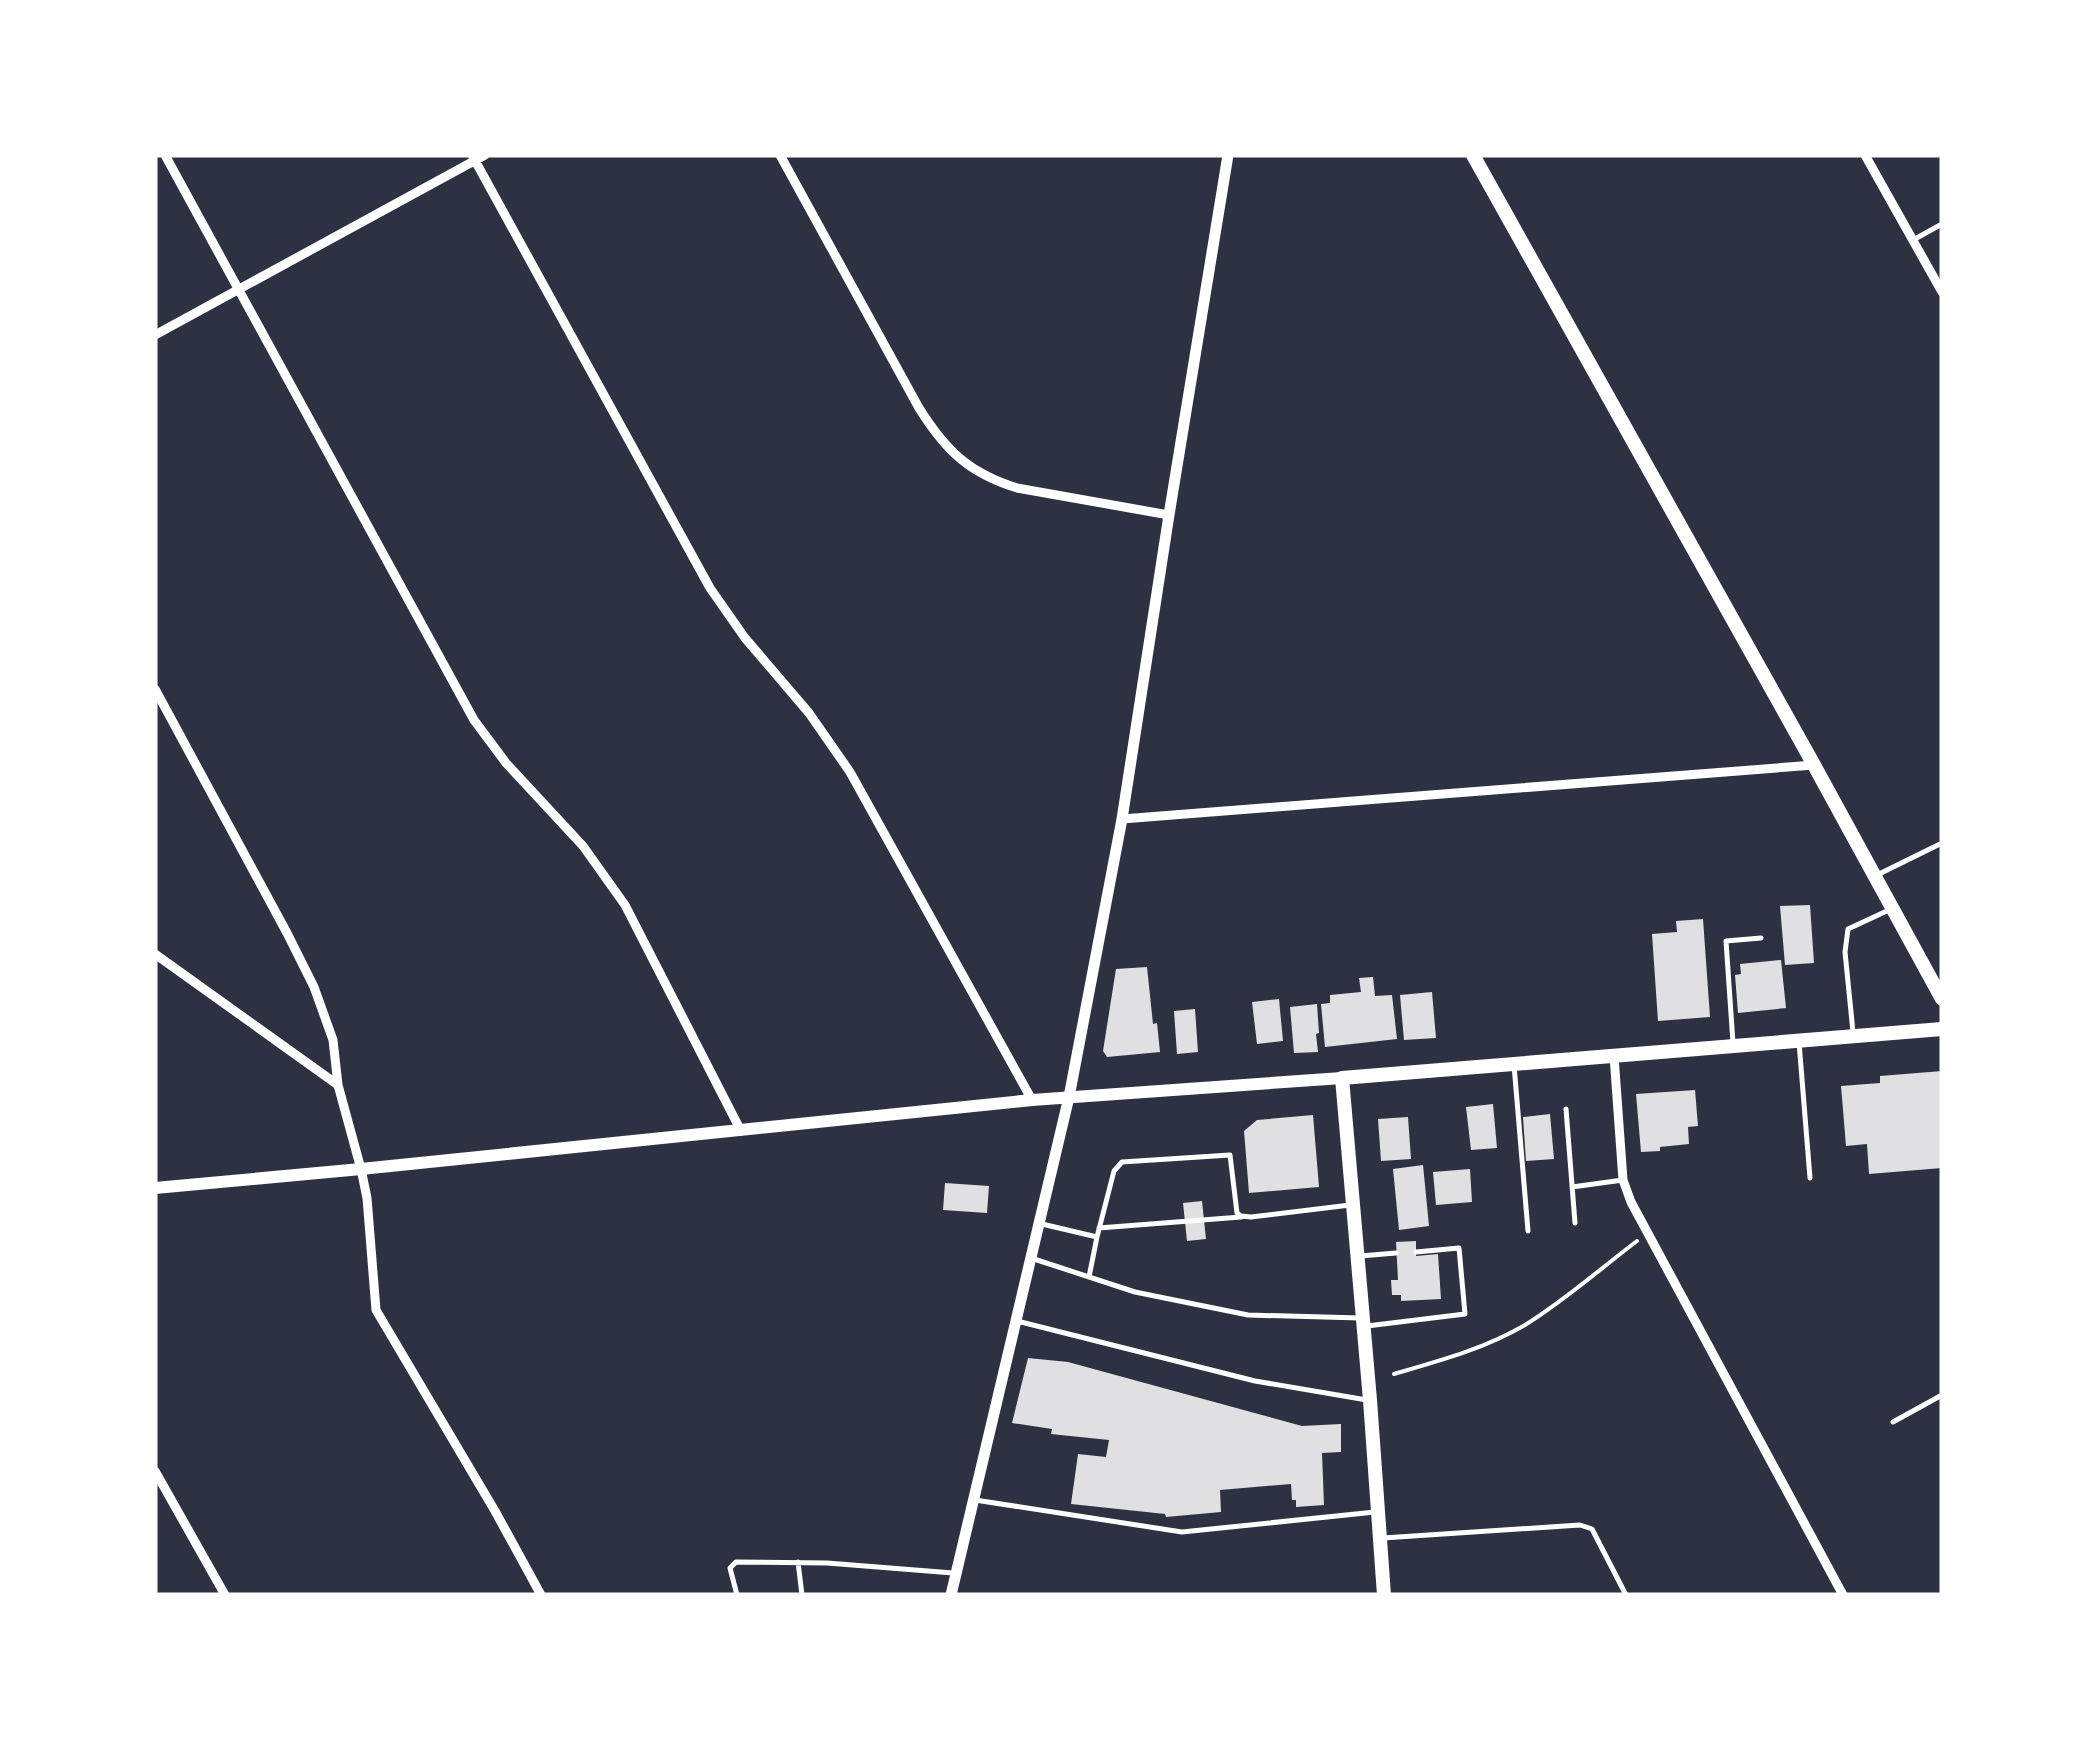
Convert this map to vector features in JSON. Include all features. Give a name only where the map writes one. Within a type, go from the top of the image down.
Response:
[{"type":"main road","points":[[1472,155],[1942,1000]]},
{"type":"main road","points":[[155,1188],[1032,1100],[1942,1029]]},
{"type":"main road","points":[[1342,1078],[1384,1595]]},
{"type":"street","points":[[166,155],[474,720],[506,763],[583,846],[624,905],[741,1132]]},
{"type":"street","points":[[780,155],[919,408],[960,460],[994,481],[1018,488],[1169,515]]},
{"type":"street","points":[[951,1595],[1070,1097],[1122,819],[1226,155]]},
{"type":"street","points":[[1865,155],[1942,292]]},
{"type":"street","points":[[155,335],[477,157],[710,588],[744,638],[809,713],[850,772],[1032,1100]]},
{"type":"street","points":[[155,689],[287,933],[314,987],[334,1040],[338,1086],[367,1198],[376,1310],[541,1595]]},
{"type":"street","points":[[1122,819],[1814,766]]},
{"type":"street","points":[[155,954],[338,1086]]},
{"type":"street","points":[[1614,1056],[1623,1180],[1631,1202],[1843,1595]]},
{"type":"street","points":[[155,1471],[226,1595]]},
{"type":"lane","points":[[1913,240],[1942,224]]},
{"type":"lane","points":[[1874,876],[1942,844]]},
{"type":"lane","points":[[1854,1035],[1845,952],[1848,929],[1892,909]]},
{"type":"lane","points":[[1733,1046],[1726,941],[1761,938]]},
{"type":"lane","points":[[1799,1040],[1810,1178]]},
{"type":"lane","points":[[1513,1062],[1528,1231]]},
{"type":"lane","points":[[1566,1109],[1575,1223]]},
{"type":"lane","points":[[1089,1276],[1114,1171],[1122,1162],[1230,1155],[1237,1213],[1243,1216]]},
{"type":"lane","points":[[1572,1186],[1623,1180]]},
{"type":"lane","points":[[1100,1228],[1230,1220],[1353,1204]]},
{"type":"lane","points":[[1039,1223],[1097,1237]]},
{"type":"lane","points":[[1030,1258],[1135,1292],[1248,1315],[1364,1322],[1465,1314],[1460,1248],[1416,1252]]},
{"type":"lane","points":[[1357,1256],[1396,1253]]},
{"type":"lane","points":[[1016,1320],[1255,1381],[1370,1400]]},
{"type":"lane","points":[[1893,1422],[1942,1395]]},
{"type":"lane","points":[[974,1500],[1182,1532],[1378,1512]]},
{"type":"lane","points":[[1380,1538],[1580,1525],[1592,1530],[1626,1595]]},
{"type":"lane","points":[[738,1595],[730,1568],[736,1562],[798,1562],[956,1574]]},
{"type":"lane","points":[[798,1562],[802,1595]]},
{"type":"path","points":[[1394,1374],[1474,1349],[1515,1330],[1638,1241]]},
{"type":"building","points":[[1810,905],[1814,963],[1785,965],[1780,906]]},
{"type":"building","points":[[1703,919],[1710,1017],[1658,1021],[1652,934],[1677,932],[1676,921]]},
{"type":"building","points":[[1781,960],[1786,1008],[1738,1013],[1735,975],[1741,974],[1740,964]]},
{"type":"building","points":[[1147,967],[1160,1052],[1107,1057],[1103,1051],[1116,969]]},
{"type":"building","points":[[1373,977],[1375,996],[1392,995],[1397,1039],[1325,1047],[1321,1004],[1330,1003],[1330,995],[1361,992],[1359,978]]},
{"type":"building","points":[[1432,992],[1436,1038],[1404,1040],[1400,995]]},
{"type":"building","points":[[1279,999],[1283,1041],[1257,1044],[1252,1002]]},
{"type":"building","points":[[1317,1004],[1318,1052],[1294,1053],[1290,1007]]},
{"type":"building","points":[[1195,1009],[1198,1052],[1177,1054],[1174,1011]]},
{"type":"building","points":[[1942,1071],[1942,1168],[1869,1174],[1867,1144],[1846,1146],[1841,1086],[1880,1083],[1880,1076]]},
{"type":"building","points":[[1695,1090],[1698,1126],[1688,1127],[1689,1144],[1641,1152],[1636,1094]]},
{"type":"building","points":[[1493,1104],[1497,1148],[1471,1150],[1466,1107]]},
{"type":"building","points":[[1550,1114],[1554,1159],[1526,1161],[1523,1117]]},
{"type":"building","points":[[1313,1115],[1319,1187],[1249,1193],[1244,1131],[1257,1120]]},
{"type":"building","points":[[1408,1117],[1411,1159],[1381,1161],[1378,1119]]},
{"type":"building","points":[[1423,1165],[1429,1226],[1399,1230],[1393,1169]]},
{"type":"building","points":[[1470,1169],[1472,1202],[1436,1205],[1433,1172]]},
{"type":"building","points":[[945,1183],[989,1186],[987,1213],[943,1210]]},
{"type":"building","points":[[1202,1201],[1206,1239],[1187,1241],[1183,1203]]},
{"type":"building","points":[[1416,1241],[1416,1256],[1438,1254],[1441,1299],[1401,1301],[1401,1295],[1392,1295],[1391,1280],[1398,1280],[1396,1242]]},
{"type":"building","points":[[1028,1358],[1068,1362],[1302,1426],[1341,1424],[1341,1452],[1322,1453],[1324,1505],[1296,1507],[1291,1484],[1220,1490],[1221,1512],[1166,1517],[1071,1504],[1078,1454],[1106,1457],[1109,1440],[1051,1434],[1052,1429],[1012,1423]]}]
